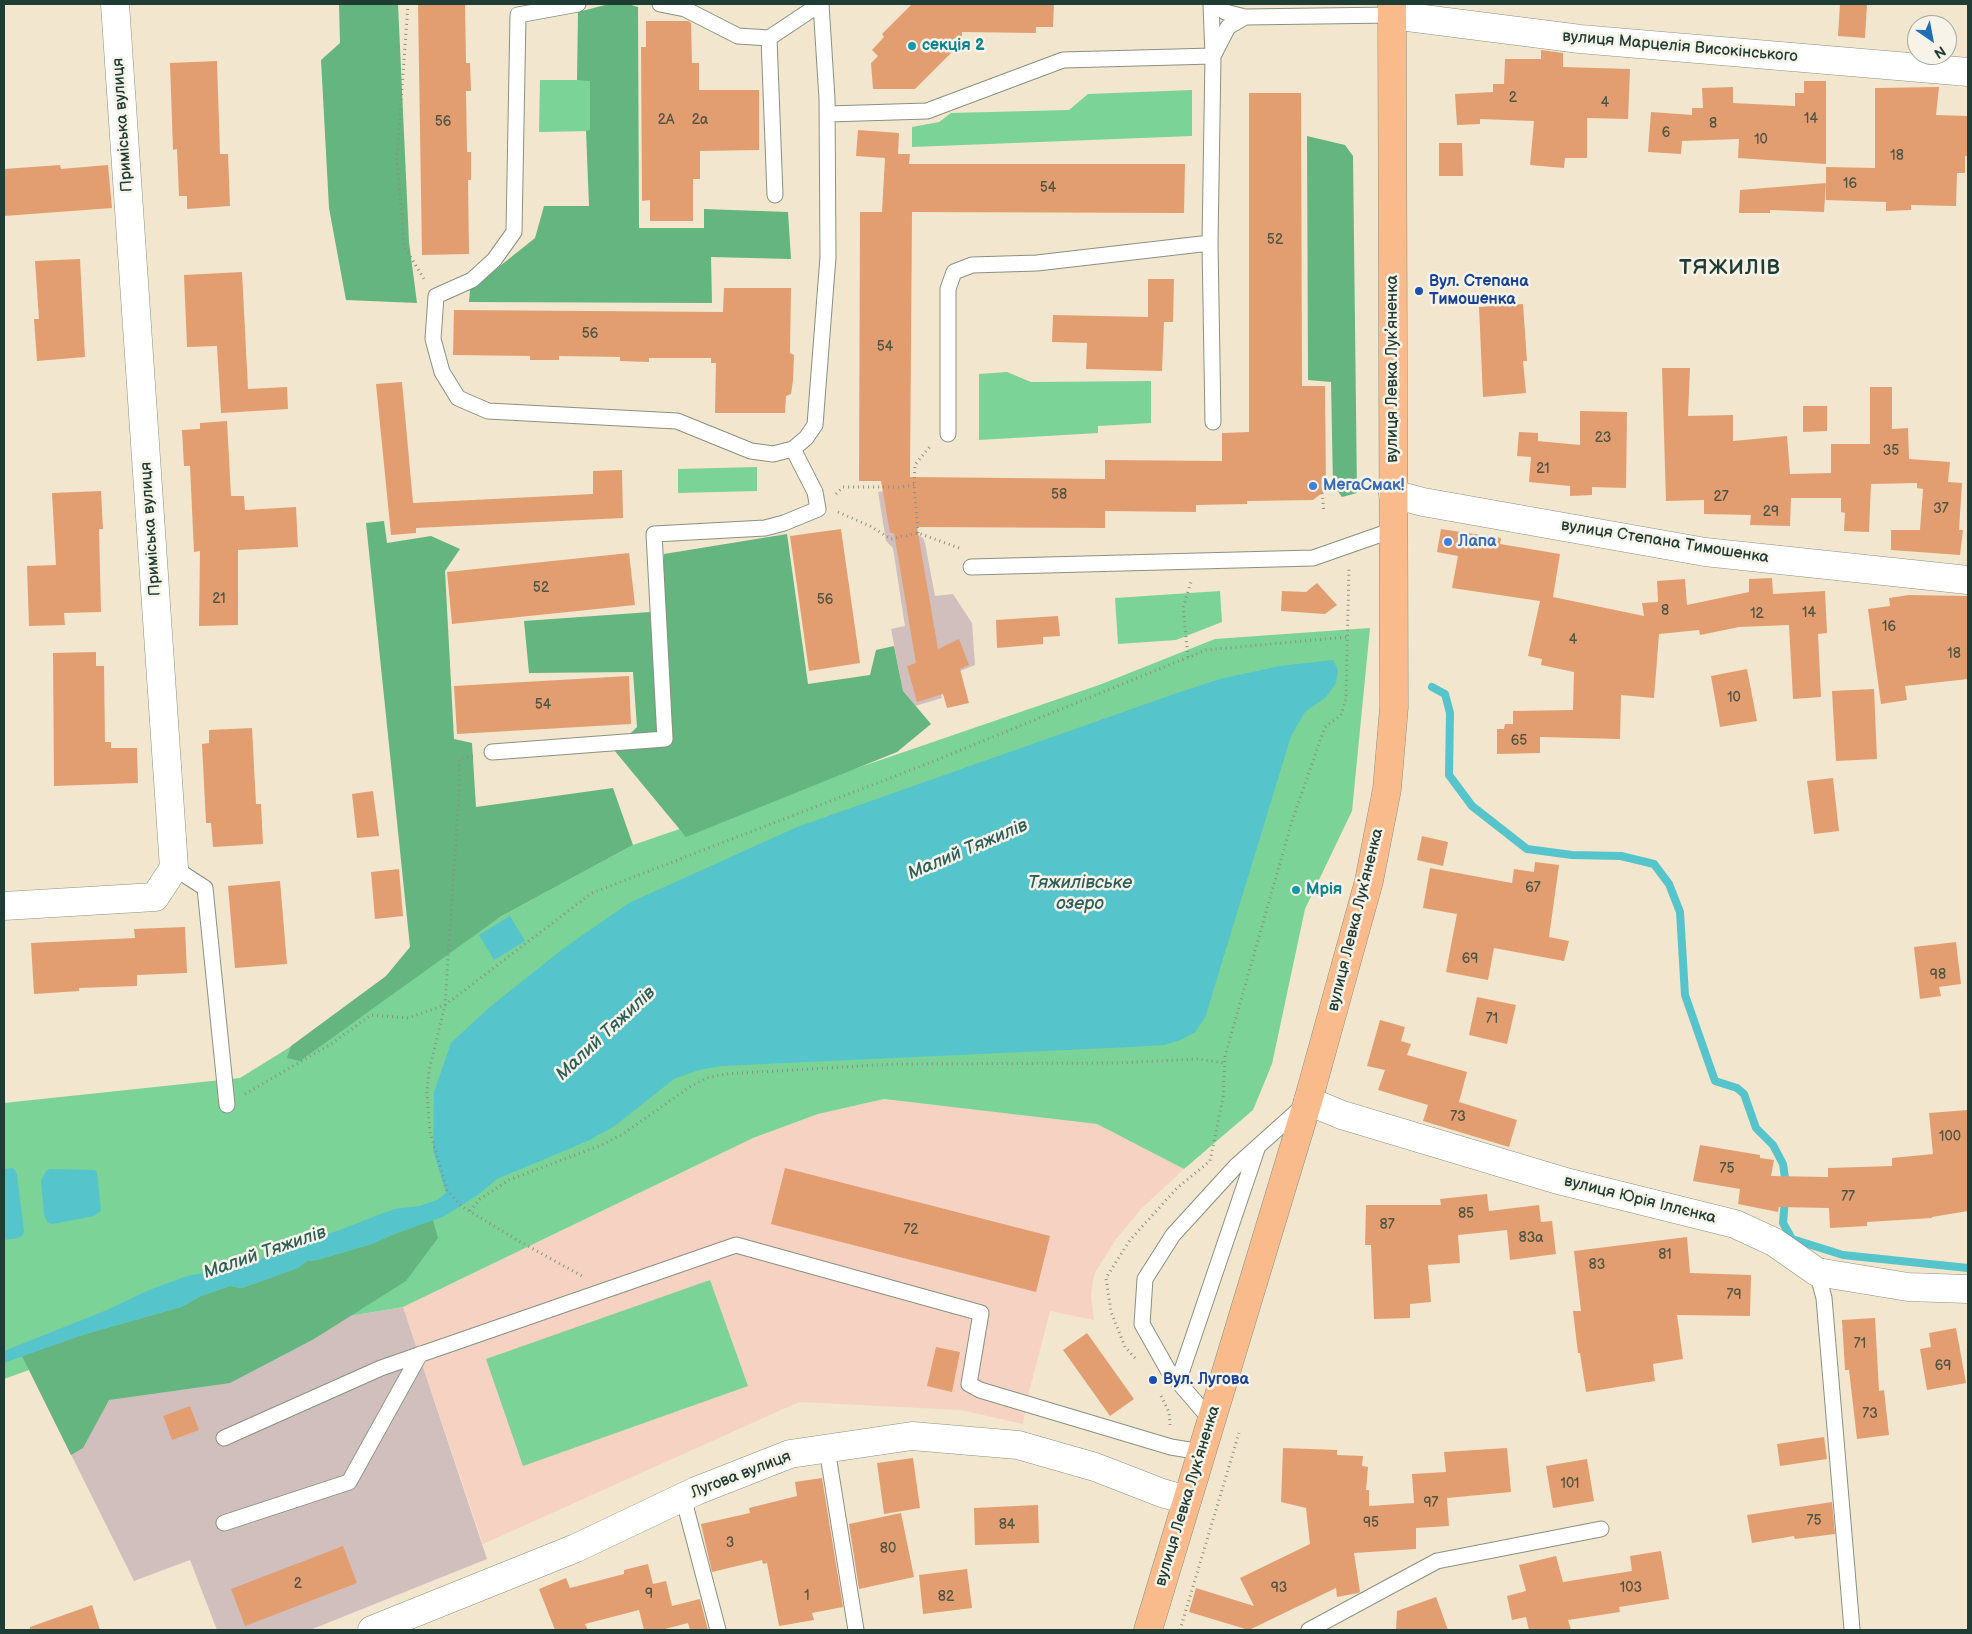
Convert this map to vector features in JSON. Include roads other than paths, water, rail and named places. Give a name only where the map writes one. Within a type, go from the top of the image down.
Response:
[{"type":"main road","name":"вулиця Левка Лукʼяненка","points":[[1148,1630],[1308,1102],[1369,881],[1387,789],[1394,707],[1392,9]]},
{"type":"street","name":"Приміська вулиця","points":[[115,4],[174,868]]},
{"type":"street","name":"вулиця Марцелія Високінського","points":[[1392,9],[1580,39],[1968,72]]},
{"type":"street","name":"вулиця Степана Тимошенка","points":[[1393,494],[1422,502],[1705,552],[1968,580]]},
{"type":"street","points":[[4,906],[155,897],[174,868]]},
{"type":"street","name":"вулиця Юрія Іллєнка","points":[[1308,1102],[1342,1115],[1562,1181],[1735,1224],[1774,1242],[1818,1272],[1908,1287],[1968,1289]]},
{"type":"street","name":"Лугова вулиця","points":[[372,1630],[576,1548],[683,1497],[790,1454],[912,1436],[1018,1445],[1095,1467],[1162,1493],[1187,1500]]},
{"type":"lane","points":[[578,4],[518,15],[514,232],[494,260],[472,280],[436,296],[433,339],[442,372],[458,398],[488,411],[677,421],[751,450],[773,454],[793,449],[806,438],[816,425],[828,257],[828,114],[820,4],[769,38],[738,36],[685,6],[660,4]]},
{"type":"lane","points":[[1211,4],[1213,56],[1210,243],[1214,422]]},
{"type":"lane","points":[[1218,4],[1225,12],[1245,17],[1392,9]]},
{"type":"lane","points":[[1213,56],[1228,27],[1245,17]]},
{"type":"lane","points":[[769,38],[775,195]]},
{"type":"lane","points":[[828,114],[927,111],[1063,60],[1213,56]]},
{"type":"lane","points":[[948,434],[948,289],[954,272],[972,265],[1037,263],[1210,243]]},
{"type":"lane","points":[[492,752],[665,739],[654,534],[765,528],[784,523],[818,509],[815,492],[793,449]]},
{"type":"lane","points":[[971,567],[1313,558],[1393,530]]},
{"type":"lane","points":[[174,868],[205,888],[227,1105]]},
{"type":"lane","points":[[1211,1420],[1168,1370],[1142,1324],[1145,1279],[1173,1235],[1236,1166],[1308,1102]]},
{"type":"lane","points":[[1178,1382],[1257,1147]]},
{"type":"lane","points":[[224,1438],[381,1368],[736,1245],[981,1313],[969,1384],[980,1390],[1171,1447],[1201,1452]]},
{"type":"lane","points":[[1818,1272],[1824,1298],[1852,1629]]},
{"type":"lane","points":[[224,1523],[349,1482],[420,1354]]},
{"type":"lane","points":[[827,1449],[856,1630]]},
{"type":"lane","points":[[683,1497],[718,1630]]},
{"type":"lane","points":[[1309,1630],[1437,1561],[1601,1529]]},
{"type":"water","name":"Тяжилівське озеро","points":[[1333,660],[1338,670],[1336,683],[1326,697],[1305,712],[1291,736],[1205,1018],[1195,1032],[1181,1040],[1164,1045],[721,1066],[699,1070],[674,1079],[616,1125],[590,1140],[497,1179],[479,1194],[445,1216],[372,1244],[317,1260],[307,1261],[298,1268],[242,1288],[230,1286],[201,1296],[181,1307],[82,1335],[4,1363],[4,1351],[107,1310],[149,1290],[187,1276],[252,1264],[279,1249],[337,1231],[394,1209],[419,1206],[437,1200],[446,1193],[433,1150],[434,1092],[451,1043],[491,1006],[564,948],[629,903],[797,827],[1177,693],[1220,679],[1280,666]]},
{"type":"water","points":[[510,916],[525,941],[494,960],[479,935]]},
{"type":"water","points":[[12,1168],[17,1175],[24,1231],[23,1235],[18,1238],[4,1240],[4,1169]]},
{"type":"water","points":[[50,1169],[95,1170],[97,1173],[101,1211],[94,1216],[53,1224],[48,1223],[44,1215],[41,1180],[46,1171]]},
{"type":"waterway","name":"Малий Тяжилів","points":[[1432,687],[1445,694],[1450,713],[1449,775],[1472,806],[1527,849],[1572,855],[1621,856],[1654,864],[1669,884],[1680,912],[1685,995],[1715,1081],[1737,1088],[1744,1094],[1756,1128],[1773,1145],[1783,1164],[1786,1185]]},
{"type":"waterway","name":"Малий Тяжилів","points":[[1785,1199],[1783,1223],[1792,1239],[1843,1255],[1968,1268]]},
{"type":"place","name":"секція 2","points":[[912,46]]},
{"type":"place","name":"Вул. Степана Тимошенка","points":[[1419,291]]},
{"type":"place","name":"МегаСмак!","points":[[1313,486]]},
{"type":"place","name":"Лапа","points":[[1448,542]]},
{"type":"place","name":"Мрія","points":[[1296,890]]},
{"type":"place","name":"Вул. Лугова","points":[[1153,1380]]},
{"type":"district","name":"ТЯЖИЛІВ","points":[[1730,269]]}]
